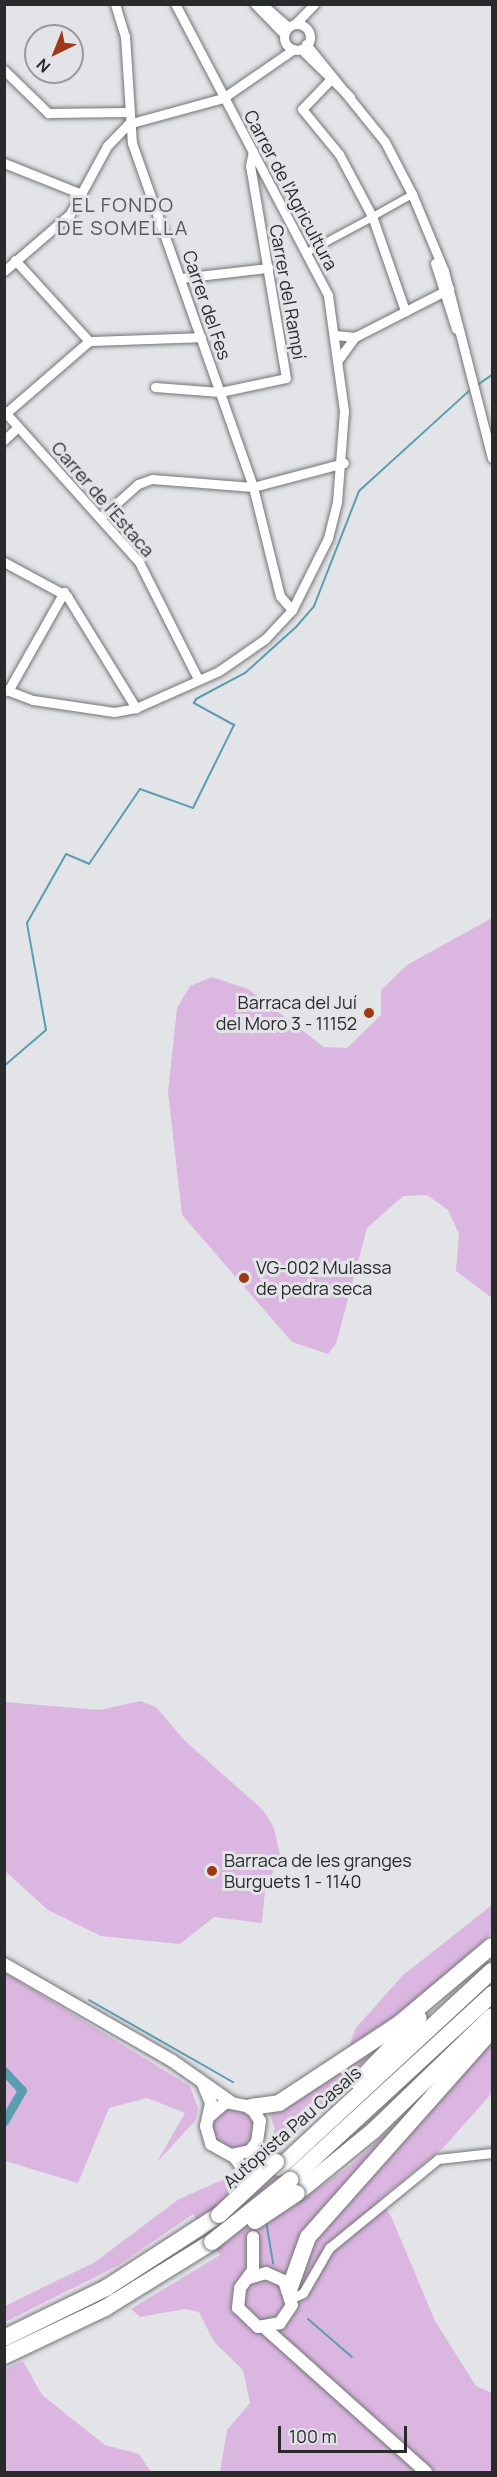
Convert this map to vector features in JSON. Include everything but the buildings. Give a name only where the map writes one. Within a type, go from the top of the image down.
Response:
[{"type":"highway","points":[[251,2107],[279,2103],[450,1984],[492,1946]]},
{"type":"highway","name":"Autopista Pau Casals","points":[[4,2356],[153,2282],[213,2245],[286,2176],[492,1971]]},
{"type":"highway","points":[[286,2176],[450,1984]]},
{"type":"highway","name":"Autopista Pau Casals","points":[[4,2338],[106,2288],[219,2215],[286,2176],[492,1994]]},
{"type":"highway","points":[[286,2176],[373,2131],[492,2016]]},
{"type":"highway","points":[[291,2294],[308,2237],[492,2030]]},
{"type":"street","name":"Carrer del Fes","points":[[115,4],[125,36],[128,124],[253,487],[280,596],[292,610]]},
{"type":"street","name":"Carrer de l'Agricultura","points":[[6,690],[91,709],[136,708],[198,679],[243,657],[292,610],[327,538],[344,463],[338,360],[328,296],[175,4]]},
{"type":"street","points":[[255,4],[293,28]]},
{"type":"street","points":[[262,4],[293,28],[294,48],[352,99],[385,142],[412,194],[435,252],[492,458]]},
{"type":"street","points":[[311,8],[293,28],[294,48],[352,99]]},
{"type":"street","points":[[4,271],[70,214],[107,146],[128,124],[223,98],[294,48]]},
{"type":"street","points":[[4,70],[48,113],[128,112]]},
{"type":"street","points":[[330,80],[302,109],[339,154],[372,216],[405,312]]},
{"type":"street","name":"Carrer del Rampí","points":[[155,387],[220,392],[286,378],[250,166],[253,151]]},
{"type":"street","points":[[4,163],[82,194]]},
{"type":"street","points":[[376,214],[412,194]]},
{"type":"street","points":[[310,250],[368,219]]},
{"type":"street","points":[[15,260],[89,341]]},
{"type":"street","points":[[181,278],[268,268]]},
{"type":"street","points":[[338,360],[355,337],[446,290]]},
{"type":"street","points":[[335,335],[355,337]]},
{"type":"street","points":[[5,412],[89,341],[201,337]]},
{"type":"street","name":"Carrer de l'Estaca","points":[[5,412],[139,562],[198,679]]},
{"type":"street","points":[[4,440],[18,427]]},
{"type":"street","points":[[100,518],[138,484],[152,479],[253,487],[344,463]]},
{"type":"street","points":[[4,562],[64,592],[136,708]]},
{"type":"street","points":[[6,690],[64,592]]},
{"type":"street","points":[[4,1964],[203,2084],[231,2102],[251,2107],[261,2131],[248,2152],[247,2174],[233,2155],[211,2144],[206,2126],[210,2116],[203,2084]]},
{"type":"street","points":[[210,2116],[231,2102]]},
{"type":"street","points":[[233,2155],[248,2152]]},
{"type":"street","points":[[253,2237],[256,2256],[266,2273],[291,2294],[303,2293],[329,2248],[438,2159],[492,2153]]},
{"type":"street","points":[[256,2256],[249,2278],[240,2288],[238,2308],[245,2320],[265,2328],[293,2348],[426,2472]]},
{"type":"street","points":[[249,2278],[266,2273]]},
{"type":"street","points":[[291,2294],[285,2319],[293,2348]]},
{"type":"street","points":[[265,2328],[285,2319]]},
{"type":"shaded area","points":[[492,918],[492,1298],[456,1271],[459,1234],[448,1210],[427,1195],[403,1196],[367,1228],[336,1344],[328,1354],[292,1342],[182,1215],[168,1092],[177,1008],[190,986],[212,977],[248,989],[324,1047],[347,1048],[381,1015],[381,990],[407,965]]},
{"type":"shaded area","points":[[140,1701],[156,1707],[184,1740],[263,1810],[274,1828],[280,1855],[265,1890],[262,1923],[214,1917],[180,1944],[101,1936],[48,1910],[5,1871],[5,1702],[100,1710]]},
{"type":"shaded area","points":[[492,1905],[492,1933],[433,1986],[318,2112],[277,2148],[270,2172],[301,2200],[351,2165],[492,2036],[492,2093],[443,2148],[379,2200],[391,2216],[435,2321],[476,2386],[492,2393],[492,2472],[220,2472],[227,2430],[250,2403],[243,2370],[214,2342],[199,2312],[185,2309],[140,2317],[131,2309],[220,2255],[193,2214],[119,2265],[5,2322],[5,2306],[95,2262],[179,2199],[229,2177],[261,2153],[275,2129],[269,2112],[343,2066],[355,2029],[402,1976]]},
{"type":"shaded area","points":[[4,1972],[190,2086],[198,2108],[196,2120],[157,2162],[185,2113],[147,2098],[109,2108],[78,2183],[5,2161]]},
{"type":"shaded area","points":[[234,2108],[242,2109],[249,2114],[254,2121],[254,2137],[249,2144],[242,2149],[234,2150],[226,2149],[219,2144],[214,2137],[213,2129],[214,2121],[219,2114],[226,2109]]},
{"type":"shaded area","points":[[23,2361],[42,2395],[105,2445],[139,2454],[151,2472],[5,2472],[5,2369]]},
{"type":"waterway","points":[[476,386],[492,375]]},
{"type":"waterway","points":[[4,1066],[46,1030],[27,923],[66,854],[89,864],[140,789],[193,808],[234,725],[194,703],[196,699],[245,673],[296,627],[314,606],[359,491],[471,389]]},
{"type":"waterway","points":[[89,2000],[233,2082]]},
{"type":"waterway","points":[[4,2071],[22,2090],[4,2121]]},
{"type":"waterway","points":[[259,2159],[260,2168]]},
{"type":"waterway","points":[[266,2221],[273,2263]]},
{"type":"waterway","points":[[308,2319],[352,2357]]},
{"type":"place","name":"Barraca del Juí del Moro 3 - 11152","points":[[369,1013]]},
{"type":"place","name":"VG-002 Mulassa de pedra seca","points":[[244,1278]]},
{"type":"place","name":"Barraca de les granges Burguets 1 - 1140","points":[[212,1871]]},
{"type":"district","name":"EL FONDO DE SOMELLA","points":[[123,216]]}]
